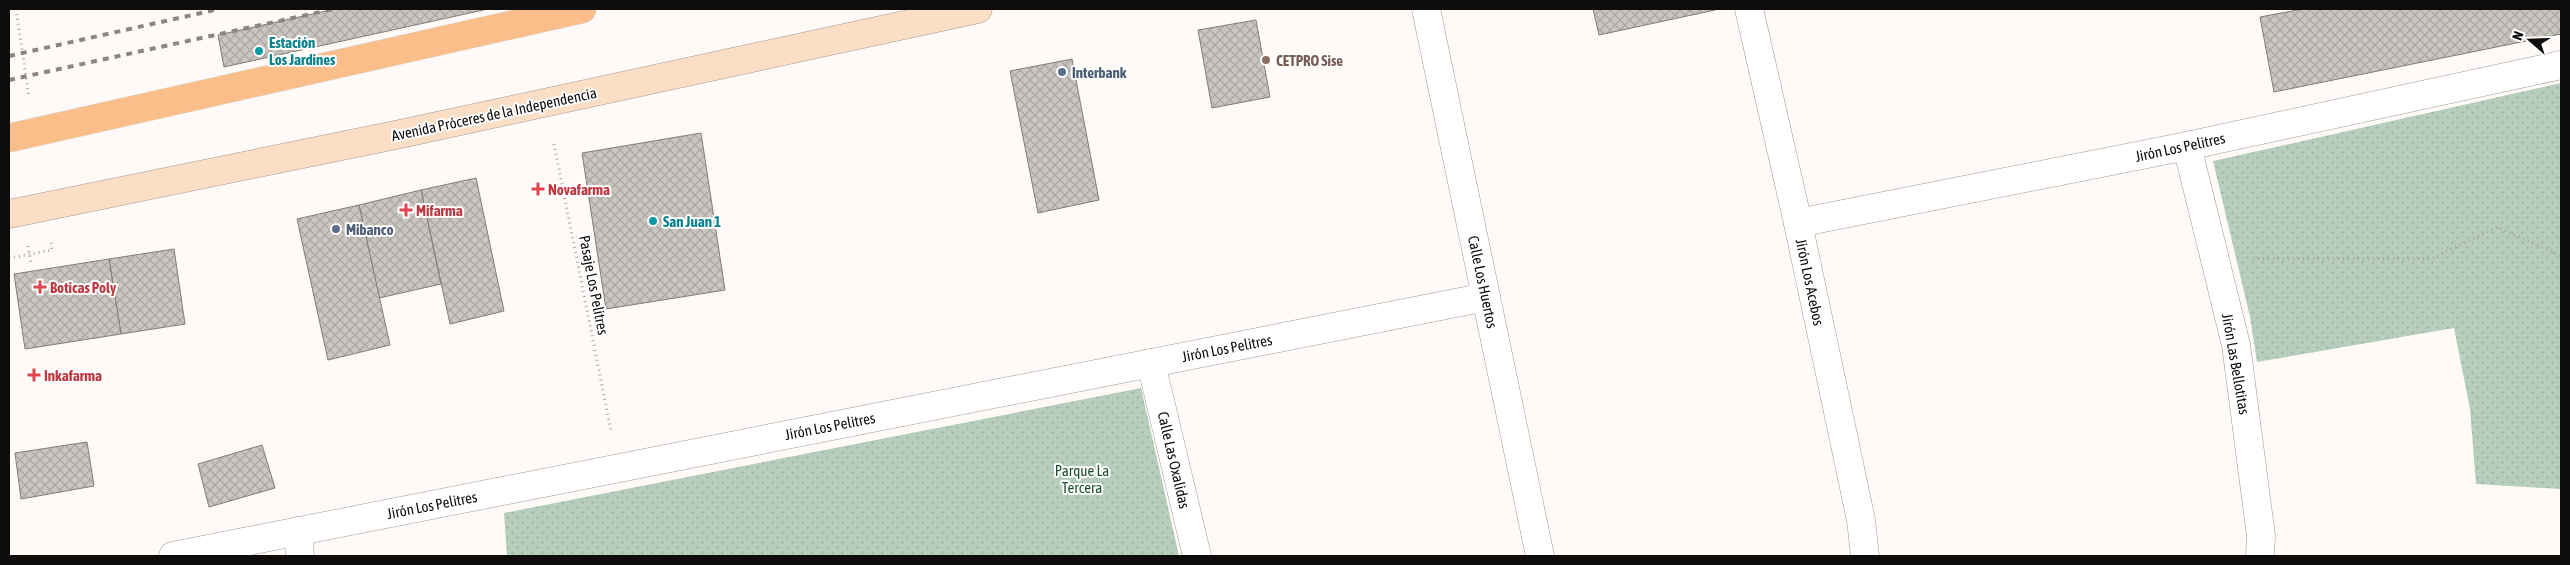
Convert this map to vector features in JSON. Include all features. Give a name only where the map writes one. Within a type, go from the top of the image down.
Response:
[{"type":"main road","points":[[9,138],[582,9]]},
{"type":"main road","name":"Avenida Próceres de la Independencia","points":[[9,214],[405,134],[978,9]]},
{"type":"street","name":"Calle Los Huertos","points":[[1426,9],[1540,556]]},
{"type":"street","name":"Jirón Los Acebos","points":[[1749,9],[1798,223],[1861,520],[1865,556]]},
{"type":"street","name":"Jirón Los Pelitres","points":[[1798,223],[2186,146],[2561,64]]},
{"type":"street","name":"Jirón Las Bellotitas","points":[[2186,146],[2236,345],[2261,536],[2260,556]]},
{"type":"street","name":"Jirón Los Pelitres","points":[[173,556],[299,544],[1151,363],[1486,296]]},
{"type":"street","name":"Calle Las Oxalidas","points":[[1151,363],[1197,556]]},
{"type":"path","name":"Pasaje Los Pelitres","points":[[554,144],[611,431]]},
{"type":"path","points":[[2215,260],[2432,259],[2497,226],[2561,256]]},
{"type":"path","points":[[27,244],[31,263]]},
{"type":"path","points":[[9,258],[52,250]]},
{"type":"green space","points":[[2561,83],[2561,489],[2476,484],[2470,409],[2454,328],[2257,362],[2250,317],[2213,161]]},
{"type":"green space","name":"Parque La Tercera","points":[[1141,388],[1179,556],[507,556],[504,513]]},
{"type":"building","name":"Estación Los Jardines","points":[[335,9],[488,9],[224,67],[218,35]]},
{"type":"building","points":[[1593,9],[1715,9],[1715,10],[1599,35]]},
{"type":"building","points":[[2303,9],[2561,9],[2561,34],[2274,92],[2260,17]]},
{"type":"building","points":[[1256,20],[1270,97],[1212,108],[1198,30]]},
{"type":"building","points":[[1072,59],[1099,200],[1038,213],[1010,71]]},
{"type":"building","name":"San Juan 1","points":[[701,133],[725,290],[606,309],[582,153]]},
{"type":"building","points":[[476,178],[504,311],[450,324],[421,190]]},
{"type":"building","points":[[421,190],[441,284],[379,298],[359,205]]},
{"type":"building","points":[[359,205],[390,345],[328,360],[297,219]]},
{"type":"building","points":[[174,249],[185,324],[121,334],[109,259]]},
{"type":"building","points":[[109,259],[121,334],[25,349],[14,274]]},
{"type":"building","points":[[87,442],[94,486],[21,499],[15,453]]},
{"type":"building","points":[[262,445],[275,488],[209,507],[198,464]]},
{"type":"railway","points":[[9,56],[219,9]]},
{"type":"railway","points":[[9,80],[334,9]]},
{"type":"place","name":"Estación Los Jardines","points":[[259,51]]},
{"type":"place","name":"CETPRO Sise","points":[[1266,60]]},
{"type":"place","name":"Interbank","points":[[1062,72]]},
{"type":"place","name":"Novafarma","points":[[538,189]]},
{"type":"place","name":"Mifarma","points":[[406,210]]},
{"type":"place","name":"San Juan 1","points":[[653,221]]},
{"type":"place","name":"Mibanco","points":[[336,229]]},
{"type":"place","name":"Boticas Poly","points":[[40,287]]},
{"type":"place","name":"Inkafarma","points":[[34,375]]}]
